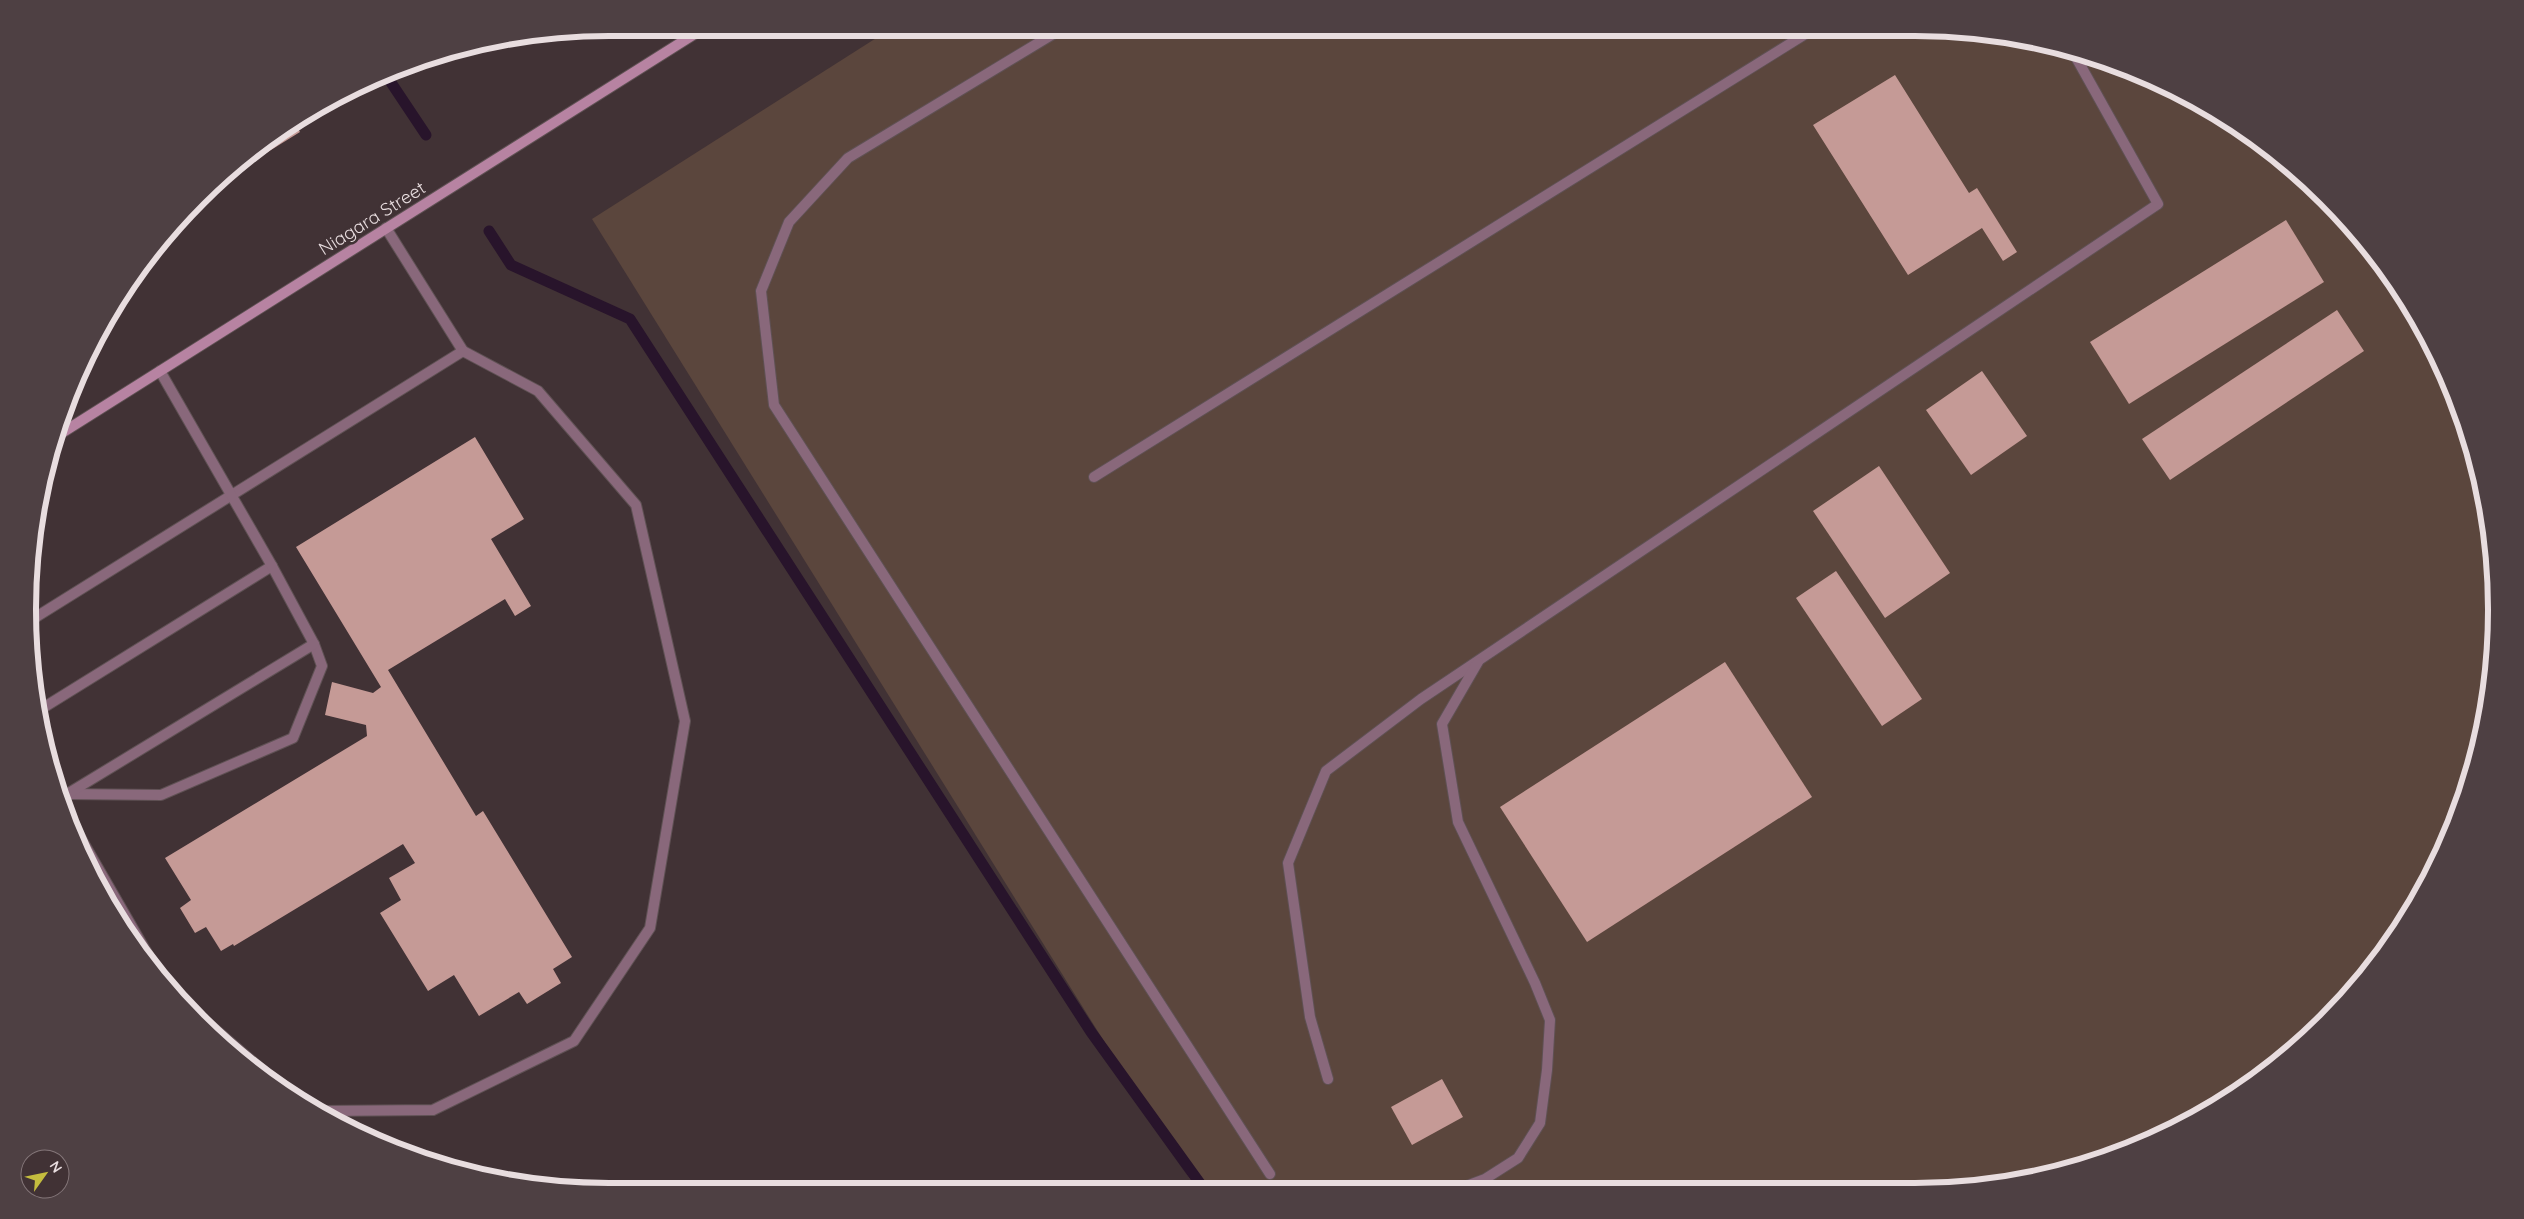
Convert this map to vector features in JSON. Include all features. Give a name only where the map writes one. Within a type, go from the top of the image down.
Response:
[{"type":"main road","name":"Niagara Street","points":[[65,431],[691,36]]},
{"type":"lane","points":[[1050,36],[848,158],[789,222],[761,291],[774,405],[1270,1174]]},
{"type":"lane","points":[[1094,477],[1802,36]]},
{"type":"lane","points":[[1328,1079],[1310,1017],[1288,863],[1326,771],[1421,699],[2158,204],[2078,61]]},
{"type":"lane","points":[[332,1111],[433,1110],[574,1041],[650,928],[685,721],[636,506],[538,391],[463,351],[386,228]]},
{"type":"lane","points":[[36,617],[463,351]]},
{"type":"lane","points":[[68,796],[161,795],[293,738],[322,666],[314,644],[272,566],[160,371]]},
{"type":"lane","points":[[45,707],[272,566]]},
{"type":"lane","points":[[67,794],[314,644]]},
{"type":"lane","points":[[1474,1183],[1485,1179],[1518,1158],[1540,1123],[1547,1070],[1550,1020],[1535,983],[1458,822],[1442,724],[1479,660]]},
{"type":"lane","points":[[95,863],[127,919]]},
{"type":"shaded area","points":[[879,36],[1914,36],[1952,37],[1989,41],[2063,56],[2134,80],[2168,95],[2233,133],[2263,155],[2320,204],[2345,232],[2391,291],[2411,323],[2429,356],[2457,425],[2477,498],[2483,535],[2487,572],[2487,647],[2477,721],[2468,758],[2444,829],[2429,863],[2411,896],[2369,958],[2320,1015],[2263,1064],[2201,1106],[2168,1124],[2099,1152],[2026,1172],[1952,1182],[1192,1183],[592,219]]},
{"type":"building","points":[[1895,75],[1969,193],[1977,188],[2017,252],[2003,261],[1982,228],[1908,275],[1813,125]]},
{"type":"building","points":[[298,129],[300,132],[255,160]]},
{"type":"building","points":[[2286,220],[2324,282],[2129,404],[2090,342]]},
{"type":"building","points":[[2337,310],[2364,351],[2170,480],[2142,439]]},
{"type":"building","points":[[1982,371],[2027,436],[1971,475],[1926,410]]},
{"type":"building","points":[[475,437],[524,519],[491,539],[531,606],[515,616],[505,599],[388,670],[476,816],[483,811],[572,957],[553,969],[561,983],[527,1004],[519,992],[479,1016],[454,975],[428,991],[380,913],[401,900],[389,878],[415,863],[403,844],[234,946],[233,944],[221,951],[206,927],[195,933],[180,908],[191,900],[165,858],[367,736],[366,725],[325,715],[332,682],[373,693],[381,687],[296,547]]},
{"type":"building","points":[[1879,466],[1950,573],[1885,618],[1813,511]]},
{"type":"building","points":[[1836,571],[1922,699],[1882,726],[1796,598]]},
{"type":"building","points":[[1725,662],[1812,797],[1587,942],[1500,807]]},
{"type":"building","points":[[1442,1079],[1463,1117],[1412,1145],[1391,1107]]},
{"type":"waterway","points":[[389,80],[426,135]]},
{"type":"waterway","points":[[489,231],[511,265],[630,319],[1091,1032],[1200,1183]]}]
